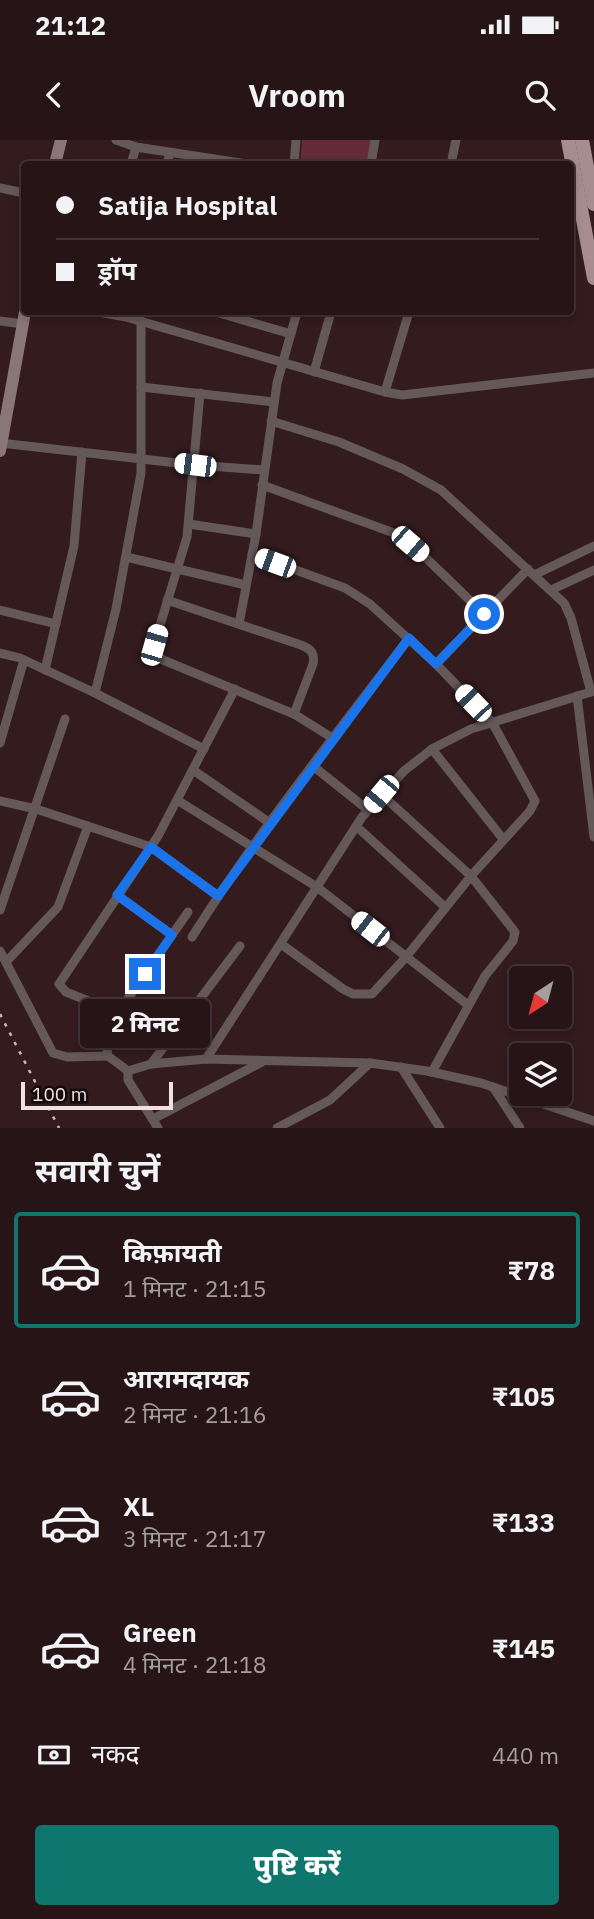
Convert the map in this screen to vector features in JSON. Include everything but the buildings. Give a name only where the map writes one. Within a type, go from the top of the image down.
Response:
[{"type":"main road","points":[[568,140],[572,161]]},
{"type":"main road","points":[[582,140],[594,204]]},
{"type":"main road","points":[[574,172],[594,278]]},
{"type":"street","points":[[56,161],[61,140]]},
{"type":"street","points":[[116,140],[136,147],[149,145],[200,161]]},
{"type":"street","points":[[294,161],[296,140]]},
{"type":"street","points":[[372,161],[376,140]]},
{"type":"street","points":[[452,161],[456,140]]},
{"type":"street","points":[[132,161],[136,147]]},
{"type":"street","points":[[168,161],[170,153]]},
{"type":"street","points":[[0,188],[21,192]]},
{"type":"street","points":[[129,315],[141,321],[385,393],[417,394],[594,373]]},
{"type":"street","points":[[226,315],[291,334]]},
{"type":"street","points":[[239,624],[256,534],[274,402],[296,315]]},
{"type":"street","points":[[314,372],[330,315]]},
{"type":"street","points":[[385,393],[408,315]]},
{"type":"street","points":[[0,321],[24,318],[0,446],[264,470]]},
{"type":"street","points":[[95,693],[116,610],[141,473],[141,321]]},
{"type":"street","points":[[141,387],[274,402]]},
{"type":"street","points":[[200,393],[189,524],[154,645],[155,652],[163,660],[294,714],[334,739]]},
{"type":"street","points":[[206,1059],[356,826],[381,794],[404,771],[449,739],[492,722],[592,691],[571,618],[564,603],[450,498],[403,469],[339,442],[271,421]]},
{"type":"street","points":[[45,670],[74,546],[82,452]]},
{"type":"street","points":[[262,485],[394,533],[417,550],[484,614]]},
{"type":"street","points":[[189,524],[256,534]]},
{"type":"street","points":[[436,664],[484,614],[531,572],[594,546]]},
{"type":"street","points":[[252,554],[345,587],[370,604],[409,638],[492,722],[535,801],[530,811],[471,876],[383,985],[372,994],[362,995],[343,989],[281,944]]},
{"type":"street","points":[[125,556],[246,585]]},
{"type":"street","points":[[551,590],[594,570]]},
{"type":"street","points":[[167,600],[312,651],[313,664],[294,714]]},
{"type":"street","points":[[0,610],[56,624]]},
{"type":"street","points":[[192,937],[270,823],[409,638]]},
{"type":"street","points":[[0,653],[24,660],[95,693],[204,749]]},
{"type":"street","points":[[0,743],[24,660]]},
{"type":"street","points":[[118,1013],[66,992],[59,984],[151,847],[235,689]]},
{"type":"street","points":[[577,696],[594,836]]},
{"type":"street","points":[[0,910],[65,719]]},
{"type":"street","points":[[432,749],[503,839]]},
{"type":"street","points":[[313,766],[368,810]]},
{"type":"street","points":[[193,770],[270,823]]},
{"type":"street","points":[[381,794],[471,876],[516,936],[489,970],[432,1072]]},
{"type":"street","points":[[177,800],[317,887],[468,1005]]},
{"type":"street","points":[[0,801],[36,809],[151,847],[218,896]]},
{"type":"street","points":[[6,962],[58,906],[88,826]]},
{"type":"street","points":[[356,826],[445,907]]},
{"type":"street","points":[[117,895],[172,935]]},
{"type":"street","points":[[108,1056],[107,1051],[119,1021],[118,1013],[188,912]]},
{"type":"street","points":[[151,1064],[240,946]]},
{"type":"street","points":[[0,951],[54,1053],[67,1057],[108,1056],[128,1071]]},
{"type":"street","points":[[128,1071],[151,1064],[206,1059],[370,1063],[432,1072],[493,1087],[591,1123]]},
{"type":"street","points":[[128,1071],[128,1080],[155,1124],[263,1062]]},
{"type":"street","points":[[278,1128],[330,1100],[370,1063]]},
{"type":"street","points":[[401,1067],[440,1128]]},
{"type":"street","points":[[493,1087],[520,1128]]},
{"type":"shaded area","points":[[302,140],[373,140],[369,161],[300,161]]},
{"type":"railway","points":[[0,1014],[59,1128]]},
{"type":"route","points":[[145,974],[172,935],[117,895],[151,847],[218,896],[409,638],[436,664],[484,614]]}]
